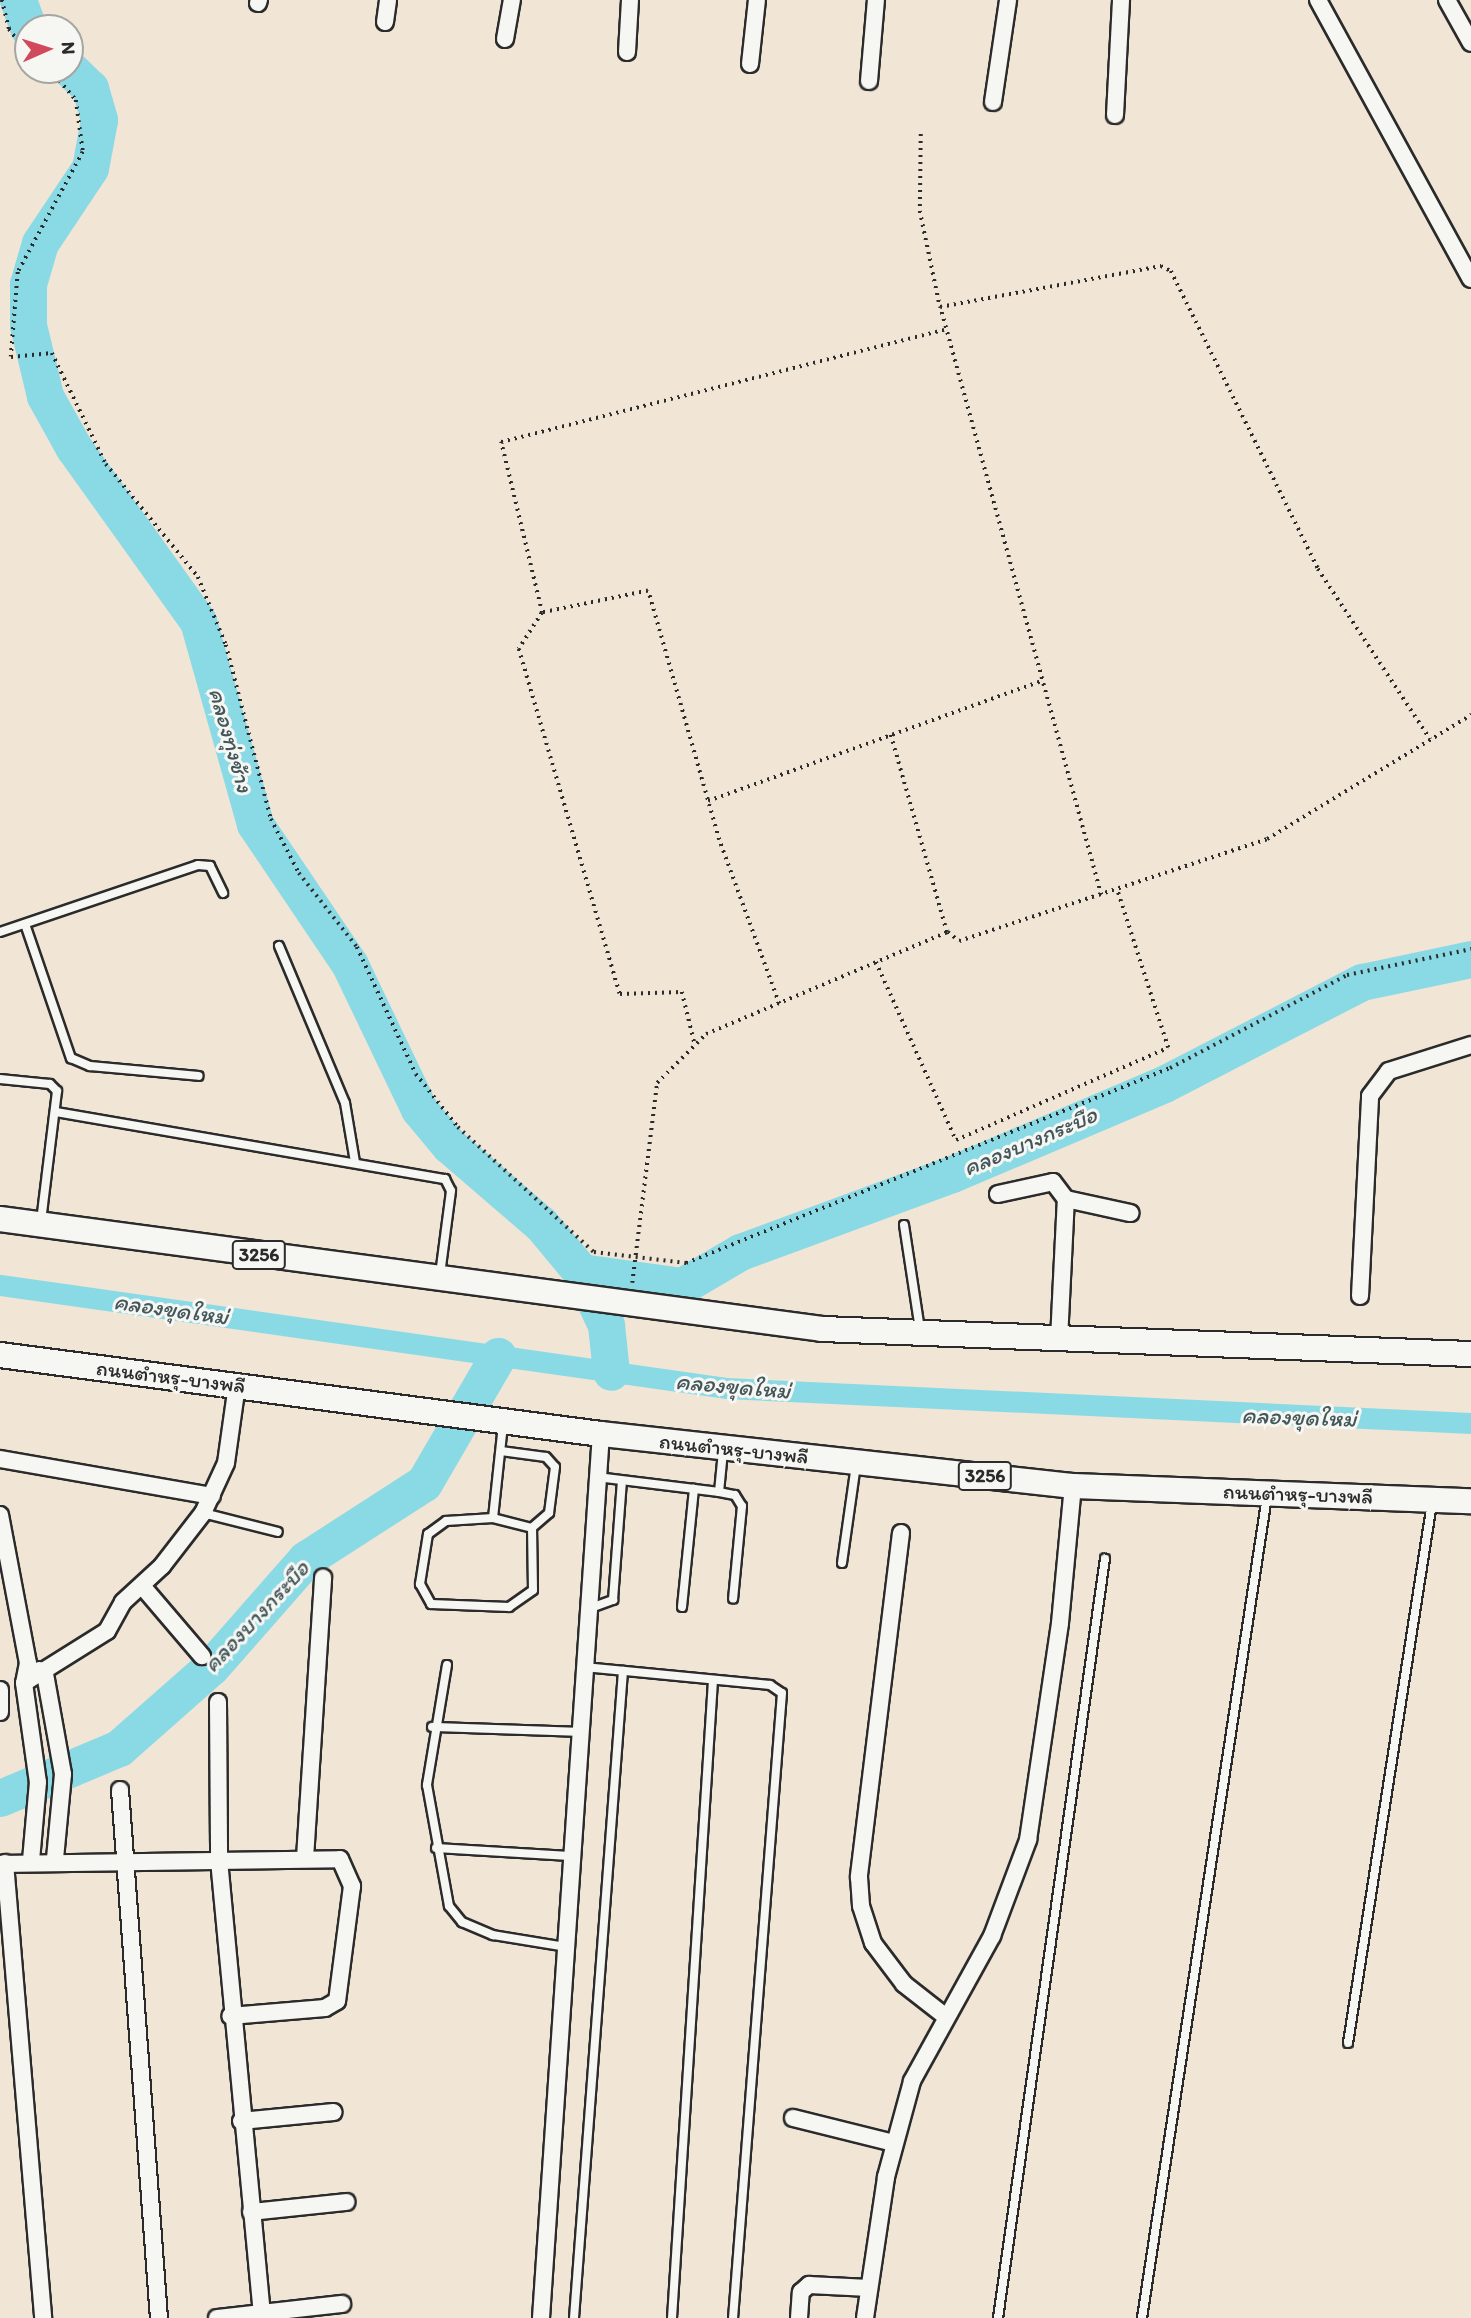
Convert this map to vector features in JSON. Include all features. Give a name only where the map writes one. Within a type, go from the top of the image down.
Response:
[{"type":"main road","name":"3256","points":[[0,1219],[670,1311],[920,1333],[1471,1354]]},
{"type":"main road","name":"ถนนตำหรุ-บางพลี","points":[[0,1355],[601,1434],[1073,1486],[1471,1501]]},
{"type":"street","points":[[385,22],[388,0]]},
{"type":"street","points":[[505,39],[512,0]]},
{"type":"street","points":[[627,52],[630,0]]},
{"type":"street","points":[[750,64],[757,0]]},
{"type":"street","points":[[869,81],[876,0]]},
{"type":"street","points":[[993,102],[1009,0]]},
{"type":"street","points":[[1115,115],[1121,0]]},
{"type":"street","points":[[1318,0],[1471,279]]},
{"type":"street","points":[[1447,0],[1471,43]]},
{"type":"street","points":[[1360,1296],[1370,1096],[1389,1071],[1471,1045]]},
{"type":"street","points":[[998,1194],[1053,1182],[1066,1199],[1059,1340]]},
{"type":"street","points":[[1066,1199],[1130,1213]]},
{"type":"street","points":[[24,1683],[45,1674],[107,1631],[123,1602],[143,1587],[203,1513],[226,1463],[237,1385]]},
{"type":"street","points":[[541,2318],[570,1856],[601,1434]]},
{"type":"street","points":[[0,1459],[212,1496]]},
{"type":"street","points":[[865,2318],[892,2143],[912,2081],[945,2016],[992,1936],[1028,1840],[1060,1623],[1073,1486]]},
{"type":"street","points":[[0,1516],[28,1663],[24,1683],[38,1782],[31,1860]]},
{"type":"street","points":[[901,1533],[859,1877],[861,1906],[873,1943],[904,1984],[945,2016]]},
{"type":"street","points":[[305,1858],[323,1577]]},
{"type":"street","points":[[143,1587],[202,1656]]},
{"type":"street","points":[[28,1663],[45,1674],[63,1774],[55,1858]]},
{"type":"street","points":[[0,1690],[0,1712]]},
{"type":"street","points":[[218,1702],[219,1860],[230,2016],[262,2316]]},
{"type":"street","points":[[120,1790],[122,1860],[159,2318]]},
{"type":"street","points":[[43,2318],[3,1863],[55,1858],[219,1860],[331,1855],[351,1873],[337,2001],[325,2008],[230,2016]]},
{"type":"street","points":[[241,2121],[334,2112]]},
{"type":"street","points":[[793,2118],[892,2143]]},
{"type":"street","points":[[251,2212],[346,2202]]},
{"type":"street","points":[[799,2318],[801,2292],[809,2285],[869,2288]]},
{"type":"street","points":[[217,2318],[262,2316],[342,2304]]},
{"type":"lane","points":[[0,932],[198,865],[210,866],[223,893]]},
{"type":"lane","points":[[25,924],[71,1058],[90,1066],[199,1076]]},
{"type":"lane","points":[[279,946],[345,1103],[355,1162]]},
{"type":"lane","points":[[0,1079],[50,1084],[56,1112],[41,1225]]},
{"type":"lane","points":[[56,1112],[433,1174],[450,1185],[440,1280]]},
{"type":"lane","points":[[904,1225],[920,1333]]},
{"type":"lane","points":[[493,1518],[503,1422]]},
{"type":"lane","points":[[719,1492],[723,1448]]},
{"type":"lane","points":[[501,1451],[546,1457],[555,1466],[548,1513],[532,1528],[533,1590],[524,1602],[482,1609],[431,1604],[420,1584],[428,1534],[446,1521],[493,1518],[532,1528]]},
{"type":"lane","points":[[842,1563],[857,1462]]},
{"type":"lane","points":[[597,1477],[735,1496],[742,1506],[733,1600]]},
{"type":"lane","points":[[588,1609],[613,1600],[622,1481]]},
{"type":"lane","points":[[682,1607],[694,1489]]},
{"type":"lane","points":[[1142,2318],[1268,1493]]},
{"type":"lane","points":[[1348,2043],[1432,1500]]},
{"type":"lane","points":[[203,1513],[278,1532]]},
{"type":"lane","points":[[998,2318],[1105,1559]]},
{"type":"lane","points":[[447,1665],[432,1727],[427,1784],[436,1847],[449,1906],[462,1922],[494,1935],[566,1947]]},
{"type":"lane","points":[[584,1667],[769,1685],[782,1693],[784,1707],[733,2318]]},
{"type":"lane","points":[[574,2318],[623,1671]]},
{"type":"lane","points":[[672,2318],[713,1681]]},
{"type":"lane","points":[[432,1727],[579,1732]]},
{"type":"lane","points":[[436,1847],[570,1856]]},
{"type":"path","points":[[2,0],[9,29],[14,36]]},
{"type":"path","points":[[62,84],[76,100],[83,152],[18,272],[11,357],[52,353],[106,464],[198,577],[226,645],[271,819],[299,873],[357,947],[416,1074],[458,1127],[594,1252],[686,1263],[1170,1068],[1347,975],[1471,949]]},
{"type":"path","points":[[921,134],[920,211],[944,330],[1101,895]]},
{"type":"path","points":[[940,307],[1161,266],[1171,271],[1318,569],[1430,739]]},
{"type":"path","points":[[695,1045],[682,992],[620,994],[519,649],[542,612],[501,442],[944,330]]},
{"type":"path","points":[[542,612],[648,591],[708,801],[779,1004]]},
{"type":"path","points":[[708,801],[1041,681]]},
{"type":"path","points":[[891,735],[948,932],[959,941],[1267,839],[1471,715]]},
{"type":"path","points":[[876,962],[956,1140],[1168,1048],[1117,890]]},
{"type":"path","points":[[629,1306],[657,1083],[706,1034],[948,932]]},
{"type":"waterway","name":"คลองทุ่งช้าง","points":[[18,0],[23,14]]},
{"type":"waterway","name":"คลองทุ่งช้าง","points":[[84,82],[90,88],[99,120],[90,168],[40,243],[28,284],[28,325],[45,396],[74,448],[198,621],[255,824],[350,965],[419,1109],[449,1145],[541,1224],[581,1272],[606,1325],[611,1372]]},
{"type":"waterway","name":"คลองบางกระบือ","points":[[581,1272],[682,1286],[740,1252],[952,1174],[1164,1084],[1362,982],[1471,959]]},
{"type":"waterway","name":"คลองขุดใหม่","points":[[0,1285],[726,1388],[1471,1423]]},
{"type":"waterway","name":"คลองบางกระบือ","points":[[0,1798],[119,1748],[211,1667],[306,1559],[424,1483],[498,1356]]}]
